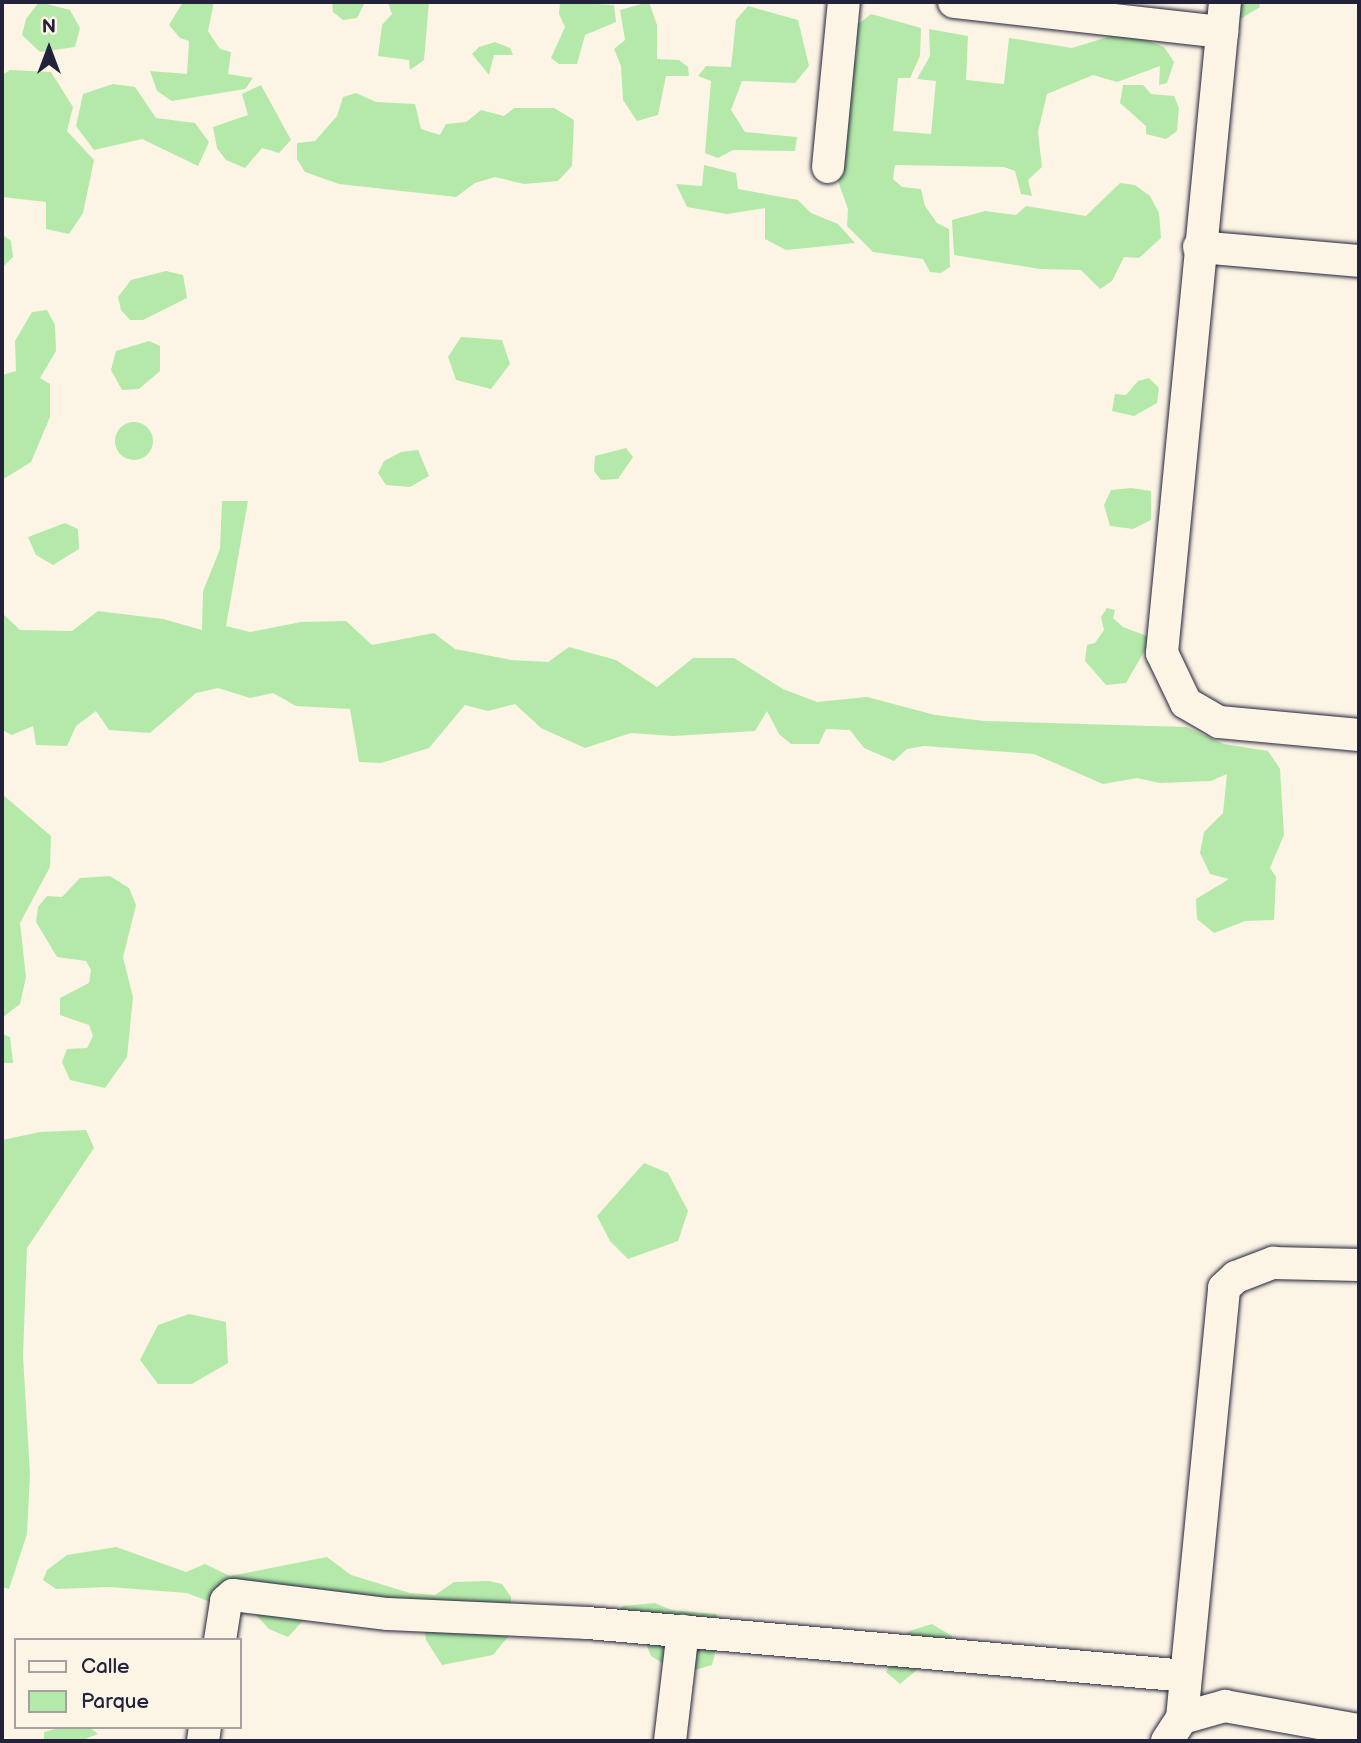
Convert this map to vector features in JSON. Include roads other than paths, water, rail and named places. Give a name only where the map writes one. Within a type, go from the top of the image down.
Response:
[{"type":"street","points":[[828,167],[844,2]]},
{"type":"street","points":[[954,2],[1224,17],[1162,637],[1167,667],[1186,703],[1219,722],[1359,735]]},
{"type":"street","points":[[1199,247],[1359,261]]},
{"type":"street","points":[[1175,1730],[1186,1676],[1224,1288],[1236,1277],[1273,1263],[1359,1265]]},
{"type":"street","points":[[220,1638],[226,1601],[233,1595],[388,1614],[683,1632],[1186,1676]]},
{"type":"street","points":[[670,1741],[683,1632]]},
{"type":"street","points":[[1175,1730],[1225,1706],[1359,1730]]}]
